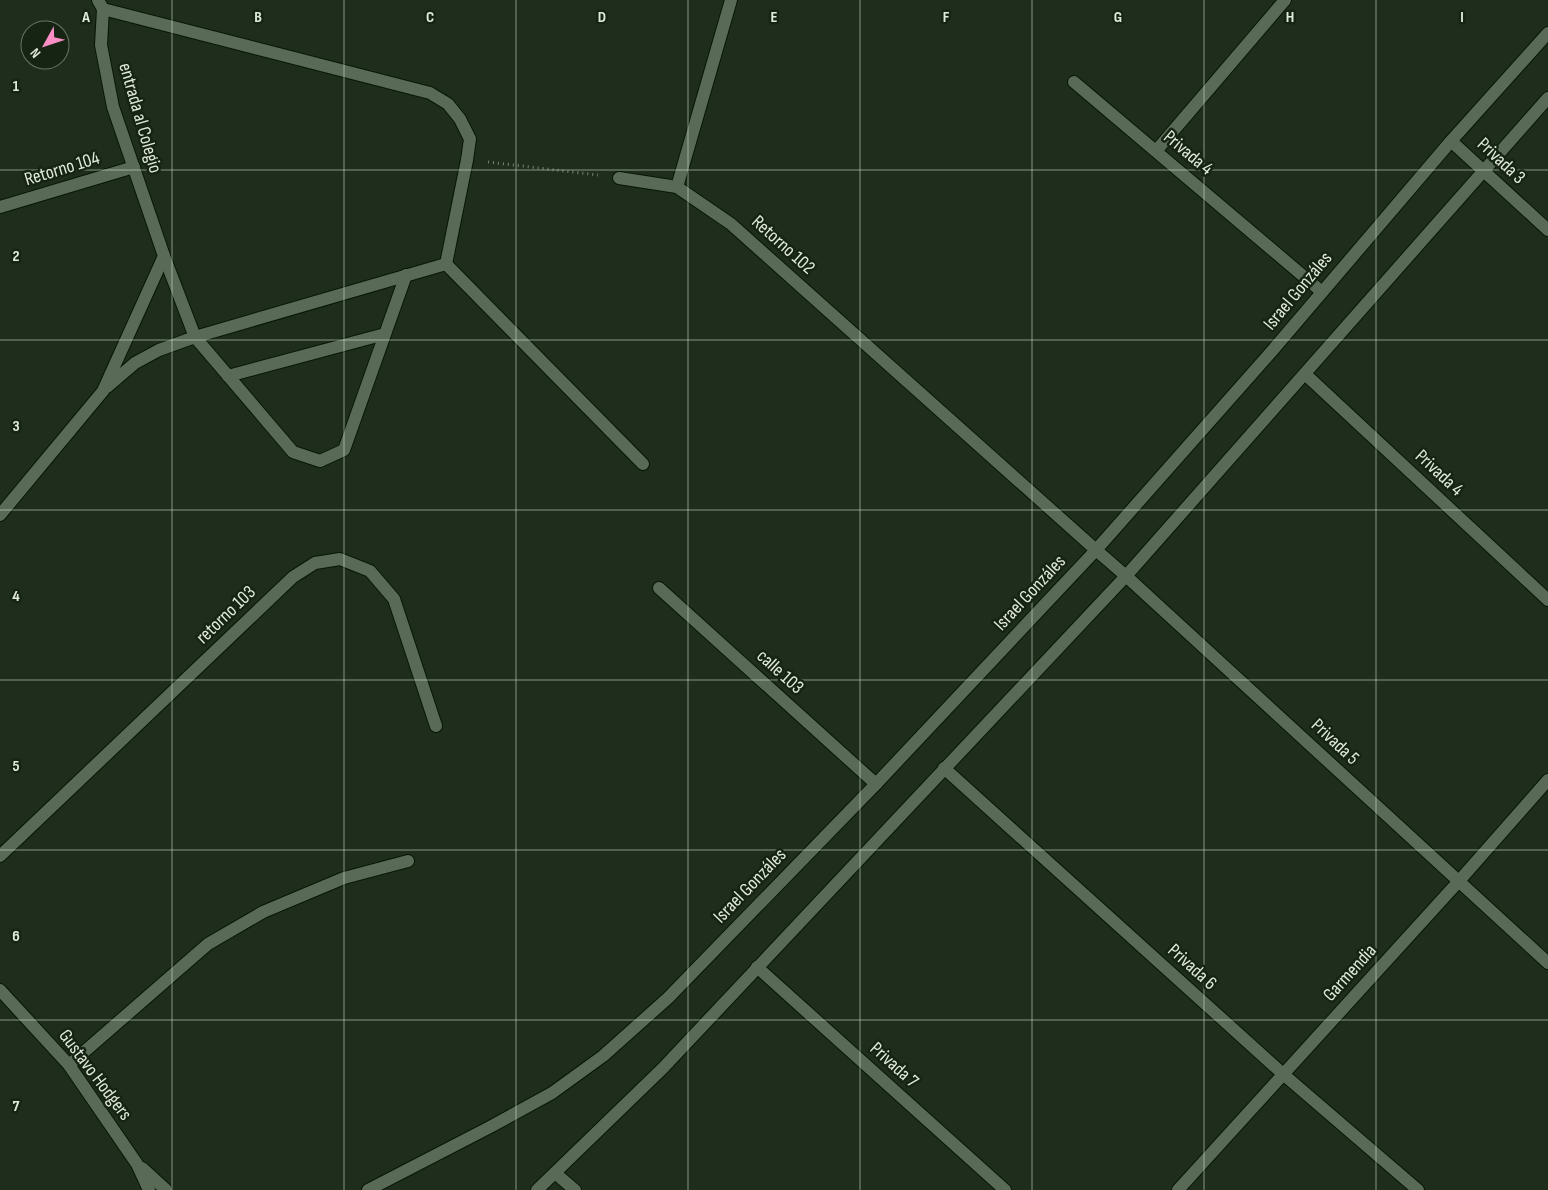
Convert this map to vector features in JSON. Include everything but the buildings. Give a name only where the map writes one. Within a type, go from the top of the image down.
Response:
[{"type":"street","points":[[677,187],[731,0]]},
{"type":"street","points":[[1156,151],[1285,0]]},
{"type":"street","name":"entrada al Colegio","points":[[406,276],[344,450],[320,461],[293,452],[195,337],[164,256],[113,107],[101,45],[101,5],[430,93],[448,104],[460,119],[470,139],[467,160]]},
{"type":"street","name":"Israel Gonzáles","points":[[368,1190],[552,1093],[603,1056],[668,998],[876,784],[1096,550],[1272,351],[1451,141],[1548,33]]},
{"type":"street","name":"Privada 4","points":[[1074,82],[1322,292]]},
{"type":"street","points":[[537,1190],[664,1068],[1126,576],[1548,98]]},
{"type":"street","name":"Privada 3","points":[[1451,141],[1548,230]]},
{"type":"street","points":[[446,264],[467,160]]},
{"type":"street","name":"Retorno 104","points":[[0,206],[134,167]]},
{"type":"street","name":"Retorno 102","points":[[619,178],[677,187],[731,224],[1096,550]]},
{"type":"street","points":[[103,391],[164,256]]},
{"type":"street","points":[[0,515],[103,391],[136,364],[159,350],[195,337],[446,264]]},
{"type":"street","points":[[446,264],[643,464]]},
{"type":"street","points":[[228,376],[386,334]]},
{"type":"street","name":"Privada 4","points":[[1305,374],[1548,600]]},
{"type":"street","name":"Privada 5","points":[[1096,550],[1548,963]]},
{"type":"street","name":"retorno 103","points":[[0,856],[293,576],[314,563],[340,559],[370,571],[394,599],[436,726]]},
{"type":"street","name":"calle 103","points":[[659,588],[876,784]]},
{"type":"street","name":"Privada 6","points":[[944,768],[1283,1074],[1418,1190]]},
{"type":"street","name":"Garmendia","points":[[1178,1190],[1459,881],[1548,780]]},
{"type":"street","points":[[69,1065],[208,944],[263,912],[344,878],[408,861]]},
{"type":"street","name":"Privada 7","points":[[757,967],[1006,1190]]},
{"type":"street","name":"Gustavo Hodgers","points":[[0,990],[69,1065],[137,1164],[149,1190]]},
{"type":"street","points":[[137,1164],[166,1190]]},
{"type":"street","points":[[555,1172],[575,1190]]},
{"type":"path","points":[[467,160],[619,178]]}]
